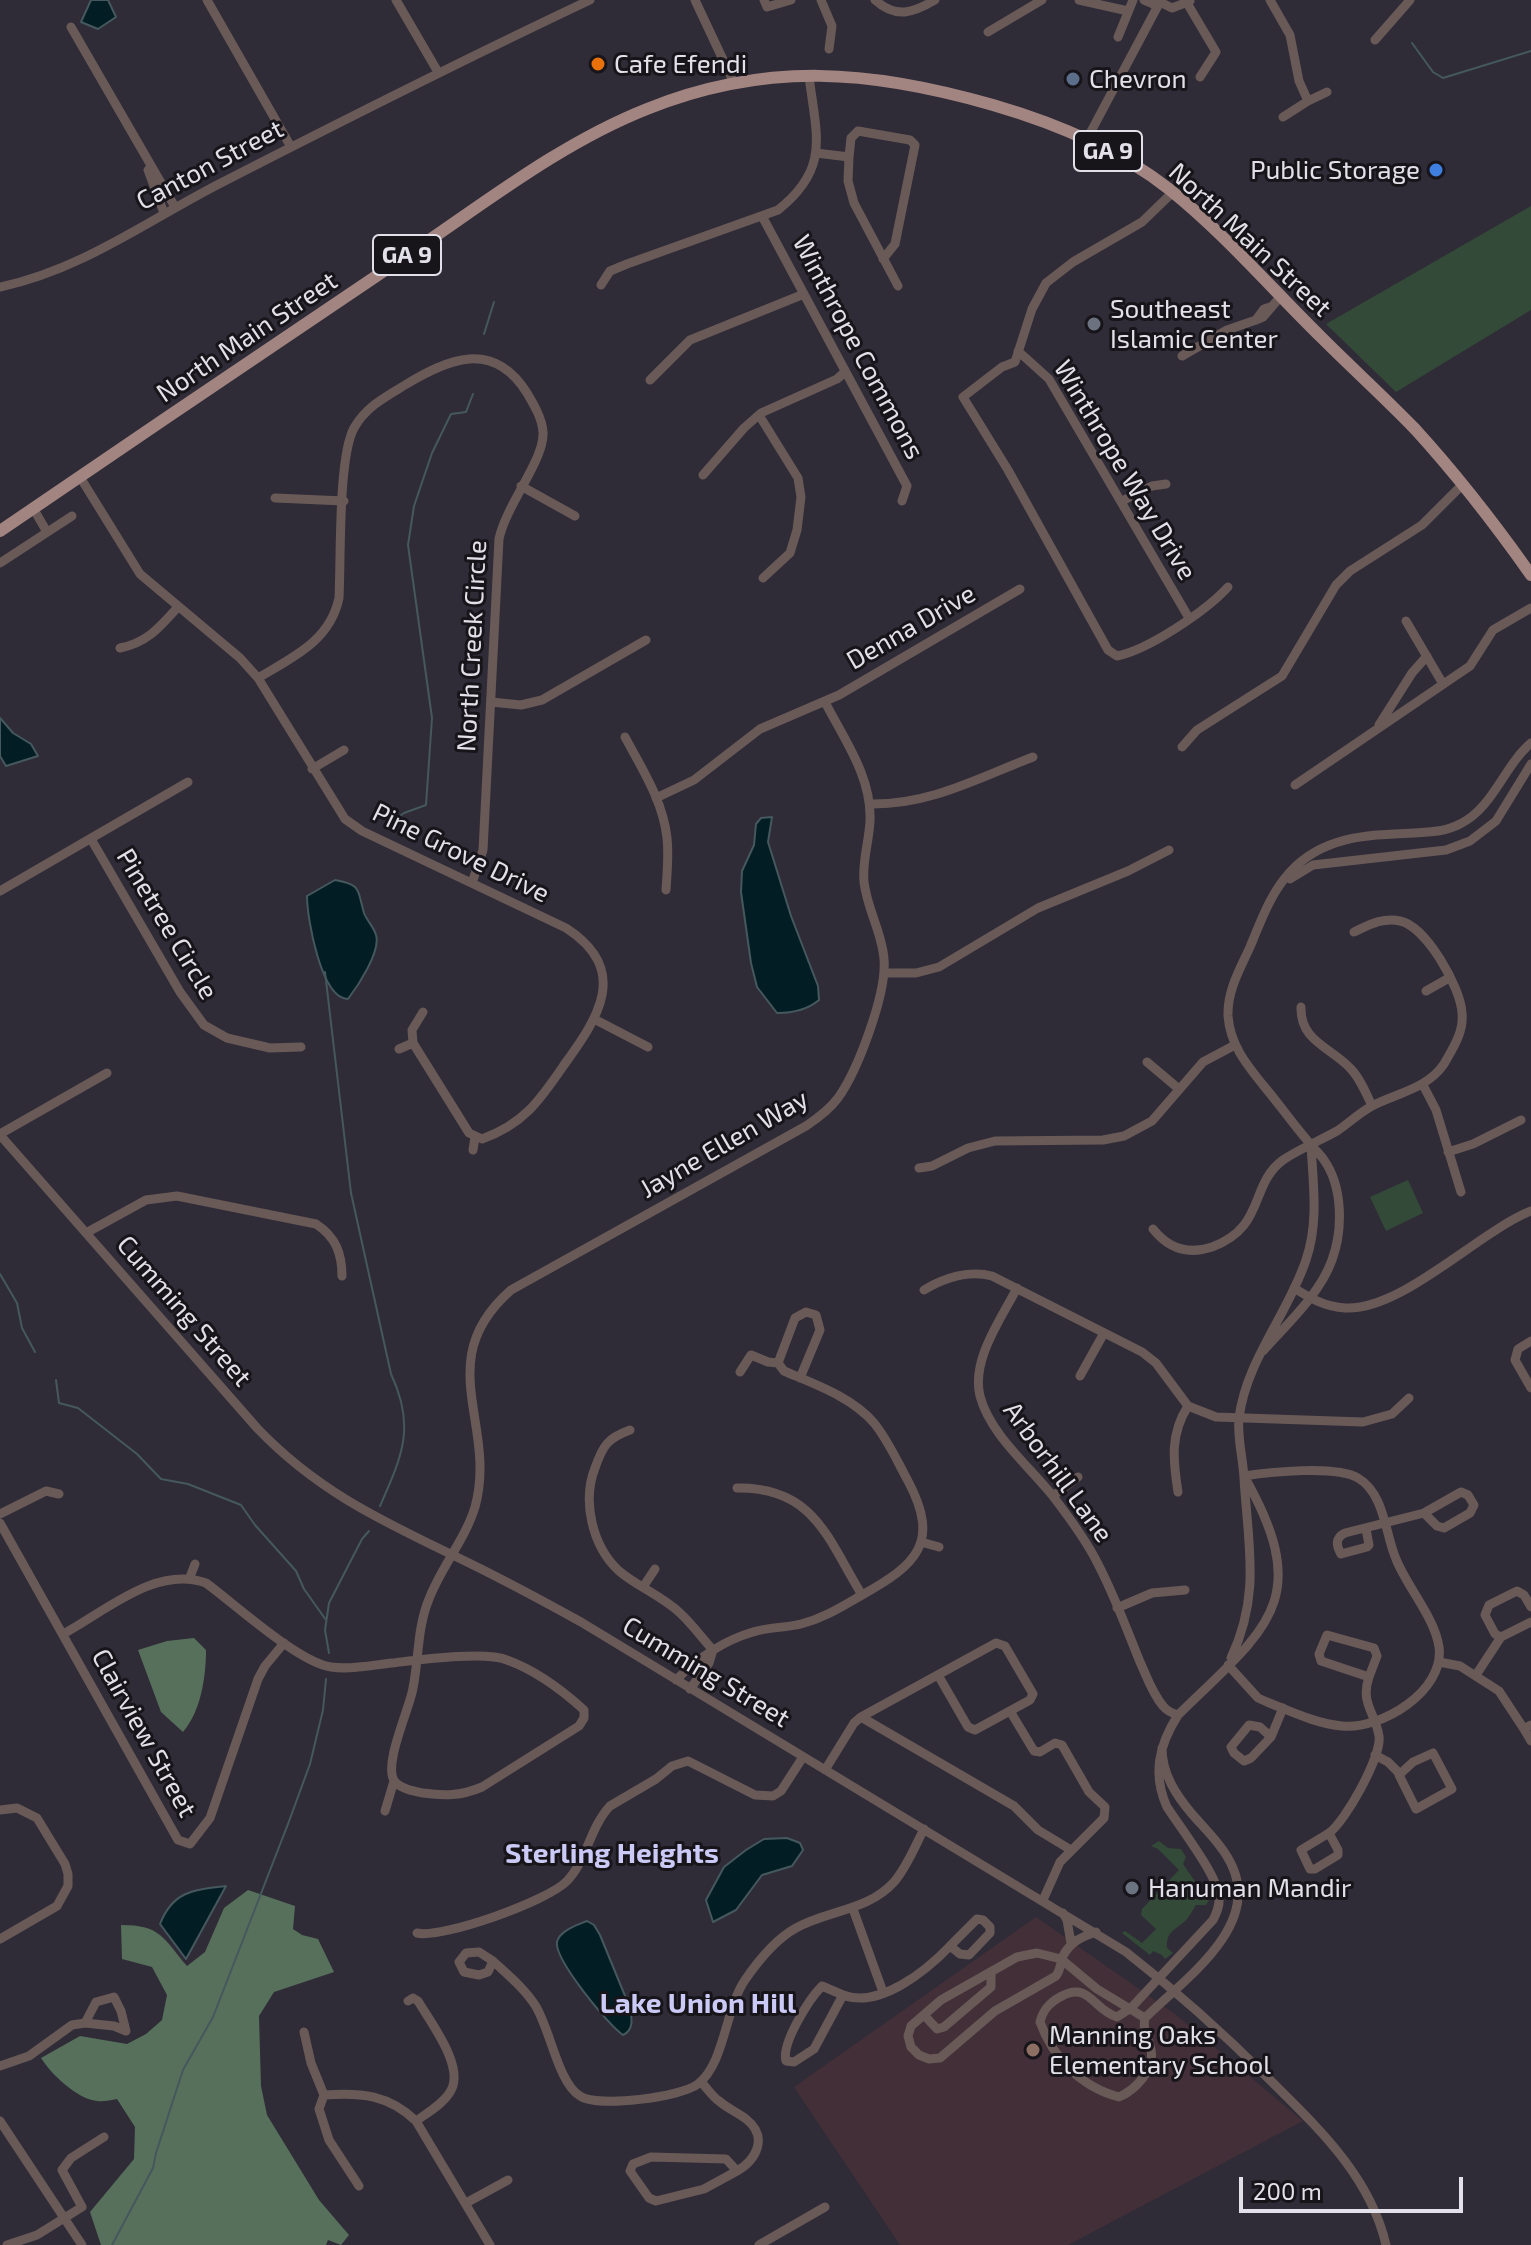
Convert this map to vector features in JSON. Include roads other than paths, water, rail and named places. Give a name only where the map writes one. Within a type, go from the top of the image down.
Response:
[{"type":"main road","name":"North Main Street","points":[[0,531],[577,143],[651,107],[734,83],[809,76],[861,77],[935,89],[1024,114],[1087,139],[1173,192],[1403,417],[1463,484],[1531,575]]},
{"type":"main road","name":"North Main Street","points":[[1515,553],[1531,583]]},
{"type":"street","points":[[207,0],[291,147]]},
{"type":"street","points":[[396,0],[438,72]]},
{"type":"street","name":"Canton Street","points":[[0,287],[58,271],[87,258],[175,207],[291,147],[438,72],[590,0]]},
{"type":"street","points":[[695,0],[734,83]]},
{"type":"street","points":[[764,0],[767,7],[791,0]]},
{"type":"street","points":[[821,0],[832,26],[829,49]]},
{"type":"street","points":[[875,0],[886,11],[914,13],[935,0]]},
{"type":"street","points":[[1079,0],[1128,11]]},
{"type":"street","points":[[1118,37],[1133,0]]},
{"type":"street","points":[[1144,0],[1172,8],[1190,2],[1216,52],[1200,77]]},
{"type":"street","points":[[1270,0],[1290,35],[1299,81],[1308,101]]},
{"type":"street","points":[[1375,40],[1410,0]]},
{"type":"street","points":[[988,32],[1036,1]]},
{"type":"street","points":[[1087,139],[1160,3]]},
{"type":"street","points":[[71,27],[143,156],[159,191],[164,213]]},
{"type":"street","points":[[601,285],[610,271],[778,210],[794,197],[811,170],[816,153],[809,76]]},
{"type":"street","points":[[1283,117],[1327,92]]},
{"type":"street","points":[[883,259],[895,244],[915,145],[910,140],[858,131],[851,138],[848,181],[854,203],[883,259],[898,286]]},
{"type":"street","points":[[816,153],[849,157]]},
{"type":"street","points":[[159,191],[175,207]]},
{"type":"street","points":[[1173,192],[1142,222],[1073,262],[1046,283],[1032,309],[1015,362],[1002,367],[963,397],[1008,470],[1108,650],[1117,656],[1134,653],[1212,604],[1228,587]]},
{"type":"street","name":"Winthrope Commons","points":[[762,216],[907,486],[902,501]]},
{"type":"street","points":[[650,380],[690,340],[804,294]]},
{"type":"street","points":[[1182,356],[1227,330],[1256,320],[1281,296]]},
{"type":"street","name":"Winthrope Way Drive","points":[[1018,351],[1049,379],[1189,618]]},
{"type":"street","name":"North Creek Circle","points":[[258,678],[313,644],[332,620],[339,598],[347,446],[362,415],[374,404],[435,367],[462,359],[484,361],[505,369],[521,384],[535,406],[542,426],[543,442],[506,514],[499,539],[483,850],[472,883]]},
{"type":"street","points":[[703,475],[759,415],[837,379],[845,372]]},
{"type":"street","points":[[759,415],[798,478],[801,497],[797,530],[790,553],[763,578]]},
{"type":"street","name":"Pine Grove Drive","points":[[80,477],[140,574],[240,658],[258,678],[338,810],[353,825],[566,928],[586,943],[597,960],[602,980],[602,1000],[596,1020],[534,1108],[487,1137],[475,1137]]},
{"type":"street","points":[[1122,501],[1152,486],[1166,484]]},
{"type":"street","points":[[1182,747],[1197,730],[1282,676],[1336,585],[1350,571],[1422,525],[1463,484]]},
{"type":"street","points":[[521,486],[575,516]]},
{"type":"street","points":[[275,498],[344,501]]},
{"type":"street","points":[[33,508],[47,532]]},
{"type":"street","points":[[0,563],[72,516]]},
{"type":"street","name":"Denna Drive","points":[[656,798],[694,780],[760,729],[825,702],[1020,589]]},
{"type":"street","points":[[120,648],[148,638],[178,607]]},
{"type":"street","points":[[1295,785],[1470,666],[1493,630],[1531,608]]},
{"type":"street","points":[[1406,621],[1443,684]]},
{"type":"street","points":[[491,702],[521,705],[542,700],[646,640]]},
{"type":"street","points":[[1376,730],[1412,673],[1427,656]]},
{"type":"street","name":"Jayne Ellen Way","points":[[385,1811],[394,1781],[392,1763],[413,1689],[425,1609],[470,1521],[478,1492],[479,1466],[469,1375],[474,1339],[486,1315],[511,1290],[823,1115],[849,1079],[878,1005],[884,973],[882,944],[868,905],[864,881],[870,804],[861,770],[825,702]]},
{"type":"street","points":[[625,737],[656,798],[667,837],[666,890]]},
{"type":"street","points":[[1263,1351],[1309,1297],[1332,1262],[1339,1236],[1339,1208],[1335,1184],[1324,1160],[1246,1064],[1235,1045],[1228,1018],[1231,990],[1277,889],[1305,858],[1338,841],[1365,835],[1436,832],[1464,822],[1483,807],[1510,764],[1531,743]]},
{"type":"street","points":[[312,769],[344,750]]},
{"type":"street","points":[[870,804],[923,800],[1033,757]]},
{"type":"street","points":[[1277,889],[1313,865],[1446,850],[1470,841],[1496,821],[1531,764]]},
{"type":"street","points":[[0,891],[188,782]]},
{"type":"street","name":"Pinetree Circle","points":[[91,839],[180,992],[204,1025],[227,1038],[270,1048],[301,1047]]},
{"type":"street","points":[[884,973],[916,973],[939,967],[1038,908],[1128,871],[1169,850]]},
{"type":"street","points":[[1153,1229],[1162,1240],[1177,1249],[1208,1248],[1221,1243],[1235,1235],[1246,1223],[1271,1173],[1282,1161],[1372,1106],[1423,1085],[1442,1066],[1467,1027],[1461,1003],[1426,937],[1410,924],[1385,920],[1354,932]]},
{"type":"street","points":[[1426,991],[1449,978]]},
{"type":"street","points":[[1301,1007],[1302,1021],[1310,1036],[1321,1048],[1351,1069],[1372,1106]]},
{"type":"street","points":[[423,1012],[412,1030],[413,1043],[469,1133],[475,1137],[473,1150]]},
{"type":"street","points":[[596,1020],[648,1047]]},
{"type":"street","points":[[399,1049],[413,1043]]},
{"type":"street","points":[[919,1168],[932,1166],[968,1148],[995,1141],[1103,1140],[1124,1136],[1152,1121],[1203,1062],[1235,1045]]},
{"type":"street","points":[[1147,1062],[1179,1089]]},
{"type":"street","points":[[0,1135],[107,1073]]},
{"type":"street","points":[[1423,1085],[1436,1110],[1461,1192]]},
{"type":"street","points":[[1448,1152],[1473,1144],[1521,1120]]},
{"type":"street","name":"Cumming Street","points":[[0,1135],[257,1428],[291,1461],[350,1504],[581,1622],[1096,1932],[1159,1977],[1240,2050],[1331,2142],[1373,2205],[1386,2245]]},
{"type":"street","points":[[1228,1665],[1246,1619],[1252,1584],[1239,1419],[1250,1377],[1306,1260],[1314,1221],[1311,1145]]},
{"type":"street","points":[[86,1233],[146,1200],[166,1196],[188,1197],[316,1224],[329,1234],[338,1247],[342,1276]]},
{"type":"street","points":[[1294,1288],[1322,1305],[1363,1307],[1421,1279],[1531,1211]]},
{"type":"street","points":[[924,1290],[938,1282],[979,1272],[1017,1288],[1142,1352],[1156,1363],[1188,1406],[1216,1417],[1363,1422],[1392,1414],[1409,1398]]},
{"type":"street","name":"Arborhill Lane","points":[[1017,1288],[993,1333],[982,1363],[980,1396],[996,1428],[1053,1496],[1086,1543],[1156,1695],[1169,1713],[1178,1715]]},
{"type":"street","points":[[773,1362],[795,1318],[806,1312],[816,1315],[820,1330],[800,1378]]},
{"type":"street","points":[[1080,1376],[1104,1333]]},
{"type":"street","points":[[1531,1341],[1518,1349],[1515,1360],[1531,1388]]},
{"type":"street","points":[[676,1680],[699,1657],[713,1650],[754,1631],[821,1618],[887,1582],[907,1567],[921,1542],[924,1520],[919,1501],[873,1422],[859,1408],[784,1371],[773,1362],[751,1355],[740,1372]]},
{"type":"street","points":[[1178,1492],[1173,1448],[1178,1422],[1188,1406]]},
{"type":"street","points":[[630,1430],[611,1437],[600,1454],[592,1476],[588,1504],[594,1527],[606,1554],[619,1570],[681,1614],[713,1650]]},
{"type":"street","points":[[1228,1665],[1258,1698],[1339,1726],[1357,1727],[1375,1723],[1423,1692],[1434,1678],[1439,1662],[1436,1635],[1397,1563],[1375,1495],[1361,1480],[1353,1475],[1274,1471],[1244,1476]]},
{"type":"street","points":[[1162,1748],[1165,1771],[1176,1794],[1220,1847],[1233,1868],[1239,1889],[1237,1911],[1232,1927],[1215,1948],[1145,2018],[1143,2028],[1151,2051],[1150,2065],[1132,2089],[1119,2097],[1102,2093],[1065,2066],[1056,2056],[1040,2022],[1048,2005],[1068,1992],[1079,1991],[1108,2014],[1117,2017],[1131,2008],[1213,1920],[1220,1900],[1216,1883],[1161,1795],[1157,1768],[1162,1748],[1178,1715],[1258,1635],[1278,1591],[1279,1562],[1271,1532],[1244,1476]]},
{"type":"street","points":[[1053,1496],[1078,1477]]},
{"type":"street","points":[[737,1488],[773,1491],[809,1512],[823,1525],[862,1595]]},
{"type":"street","points":[[0,1514],[46,1491],[59,1494]]},
{"type":"street","points":[[1366,1529],[1424,1513],[1461,1492],[1468,1495],[1474,1505],[1470,1513],[1444,1528],[1437,1526],[1424,1513]]},
{"type":"street","name":"Clairview Street","points":[[0,1523],[178,1840],[185,1844],[190,1844],[210,1818],[258,1679],[284,1643]]},
{"type":"street","points":[[921,1542],[939,1547]]},
{"type":"street","points":[[190,1577],[195,1564]]},
{"type":"street","points":[[643,1587],[655,1569]]},
{"type":"street","points":[[63,1634],[156,1583],[190,1577],[206,1583],[308,1661],[345,1668],[491,1656],[507,1660],[565,1692],[584,1710],[579,1726],[468,1793],[447,1796],[419,1792],[403,1788],[394,1781]]},
{"type":"street","points":[[1117,1608],[1152,1593],[1185,1590]]},
{"type":"street","points":[[1501,1637],[1495,1634],[1485,1615],[1489,1605],[1517,1591],[1524,1595],[1531,1607]]},
{"type":"street","points":[[1476,1675],[1501,1637],[1531,1622]]},
{"type":"street","points":[[1329,1833],[1344,1819],[1375,1755],[1379,1739],[1365,1696],[1377,1656],[1374,1648],[1332,1635],[1324,1638],[1319,1654],[1321,1661],[1369,1677]]},
{"type":"street","points":[[825,1770],[854,1723],[861,1717],[996,1643],[1002,1643],[1033,1694],[1030,1700],[979,1729],[971,1729],[938,1675]]},
{"type":"street","points":[[690,1689],[709,1663],[713,1650]]},
{"type":"street","points":[[1439,1662],[1460,1666],[1505,1696],[1528,1727],[1531,1741]]},
{"type":"street","points":[[1271,1737],[1283,1708]]},
{"type":"street","points":[[1010,1711],[1034,1751],[1040,1752],[1055,1743],[1062,1745],[1089,1792],[1105,1807],[1104,1818],[1060,1862],[1043,1900]]},
{"type":"street","points":[[861,1717],[1014,1806],[1038,1830],[1071,1850]]},
{"type":"street","points":[[1375,1755],[1399,1773],[1416,1809],[1452,1789],[1433,1753],[1399,1773]]},
{"type":"street","points":[[417,1933],[432,1934],[512,1911],[556,1889],[573,1873],[602,1815],[610,1806],[680,1762],[696,1762],[766,1798],[781,1791],[803,1757]]},
{"type":"street","points":[[0,1810],[17,1808],[37,1818],[65,1864],[68,1886],[57,1906],[0,1939]]},
{"type":"street","points":[[493,1961],[535,2005],[568,2083],[581,2097],[599,2101],[689,2090],[701,2082],[713,2065],[737,1994],[776,1944],[805,1923],[853,1909],[894,1882],[924,1829]]},
{"type":"street","points":[[853,1909],[883,1992]]},
{"type":"street","points":[[1061,1911],[1067,1920],[1071,1943]]},
{"type":"street","points":[[1096,1932],[1071,1943],[1061,1959],[1061,1970],[1056,1976],[995,2011],[940,2058],[929,2059],[911,2047],[908,2036],[911,2026],[941,2000],[1017,1957],[1037,1953],[1061,1959],[1097,1989],[1145,2018]]},
{"type":"street","points":[[843,1995],[814,2049],[794,2062],[786,2061],[784,2055],[795,2027],[819,1989],[825,1986],[855,1998],[883,1992],[917,1976],[950,1946]]},
{"type":"street","points":[[924,2015],[937,2029],[944,2027],[991,1987],[991,1972]]},
{"type":"street","points":[[0,2066],[29,2056],[72,2025],[114,2026],[126,2031],[114,1997],[96,2002],[85,2023]]},
{"type":"street","points":[[408,2001],[413,1998],[418,2001],[452,2060],[458,2088],[416,2121]]},
{"type":"street","points":[[304,2032],[311,2063],[324,2095],[319,2109],[329,2140],[359,2186]]},
{"type":"street","points":[[701,2082],[719,2101],[749,2121],[756,2132],[759,2145],[749,2164],[737,2171],[704,2189],[656,2201],[649,2198],[630,2171],[633,2164],[651,2157],[726,2159],[737,2171]]},
{"type":"street","points":[[324,2095],[369,2094],[396,2104],[416,2121],[490,2245]]},
{"type":"street","points":[[0,2121],[82,2245]]},
{"type":"street","points":[[7,2245],[37,2235],[82,2207],[62,2170],[65,2163],[104,2137]]},
{"type":"street","points":[[466,2203],[508,2180]]},
{"type":"street","points":[[759,2245],[825,2207]]},
{"type":"waterway","points":[[1412,43],[1433,72],[1443,78],[1531,51]]},
{"type":"waterway","points":[[484,334],[494,302]]},
{"type":"waterway","points":[[393,821],[426,805],[432,718],[408,545],[414,506],[432,453],[451,414],[466,412],[473,394]]},
{"type":"waterway","points":[[325,972],[351,1193],[391,1374],[403,1410],[400,1456],[380,1506]]},
{"type":"waterway","points":[[0,1274],[17,1303],[22,1328],[35,1352]]},
{"type":"waterway","points":[[56,1380],[59,1403],[78,1408],[137,1454],[161,1479],[188,1484],[241,1505],[296,1571],[304,1589],[326,1620]]},
{"type":"waterway","points":[[329,1653],[325,1630],[329,1603],[369,1531]]},
{"type":"waterway","points":[[112,2245],[153,2168],[183,2070],[213,2017],[288,1824],[310,1764],[323,1710],[326,1679]]},
{"type":"place","name":"Cafe Efendi","points":[[598,64]]},
{"type":"place","name":"Chevron","points":[[1073,79]]},
{"type":"place","name":"Public Storage","points":[[1436,170]]},
{"type":"place","name":"Southeast Islamic Center","points":[[1094,324]]},
{"type":"place","name":"Hanuman Mandir","points":[[1132,1888]]},
{"type":"place","name":"Manning Oaks Elementary School","points":[[1033,2050]]},
{"type":"district","name":"Sterling Heights","points":[[612,1854]]},
{"type":"district","name":"Lake Union Hill","points":[[698,2004]]}]
